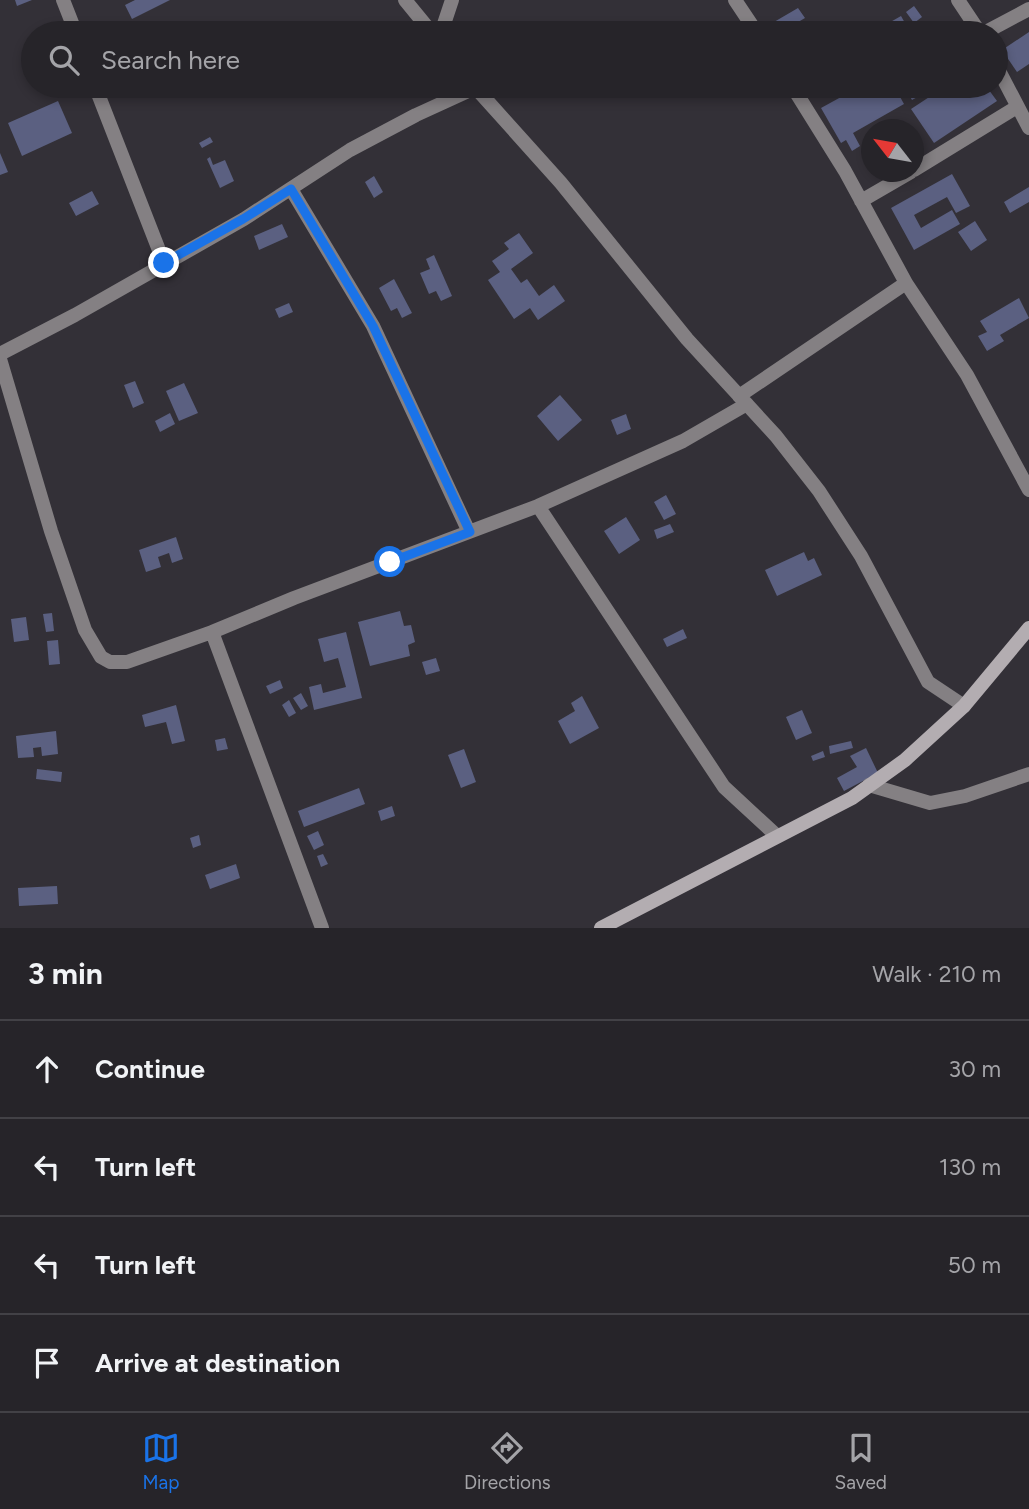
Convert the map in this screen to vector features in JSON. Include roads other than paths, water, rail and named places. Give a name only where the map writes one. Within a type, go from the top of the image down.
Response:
[{"type":"street","points":[[63,0],[71,21]]},
{"type":"street","points":[[405,0],[422,21]]},
{"type":"street","points":[[444,21],[452,0]]},
{"type":"street","points":[[735,0],[749,21]]},
{"type":"street","points":[[958,0],[973,21]]},
{"type":"street","points":[[1006,21],[1029,9]]},
{"type":"street","points":[[1008,89],[1029,128]]},
{"type":"street","points":[[101,98],[164,263]]},
{"type":"street","points":[[452,98],[372,138],[243,219],[0,356],[51,531],[85,629],[101,657],[110,662],[127,662],[212,632],[294,598],[538,506],[683,441],[906,283]]},
{"type":"street","points":[[485,98],[561,183],[687,339],[776,436],[826,502],[861,556],[929,682],[964,706]]},
{"type":"street","points":[[799,98],[862,201],[906,283],[967,374],[1029,490]]},
{"type":"street","points":[[924,164],[1017,107]]},
{"type":"street","points":[[862,201],[894,182]]},
{"type":"street","points":[[291,189],[373,326],[470,532]]},
{"type":"street","points":[[538,506],[724,787],[777,836]]},
{"type":"street","points":[[601,928],[626,921],[777,836],[852,798],[905,760],[964,706],[1029,628]]},
{"type":"street","points":[[212,632],[322,928]]},
{"type":"street","points":[[869,785],[930,803],[965,796],[1029,774]]}]
